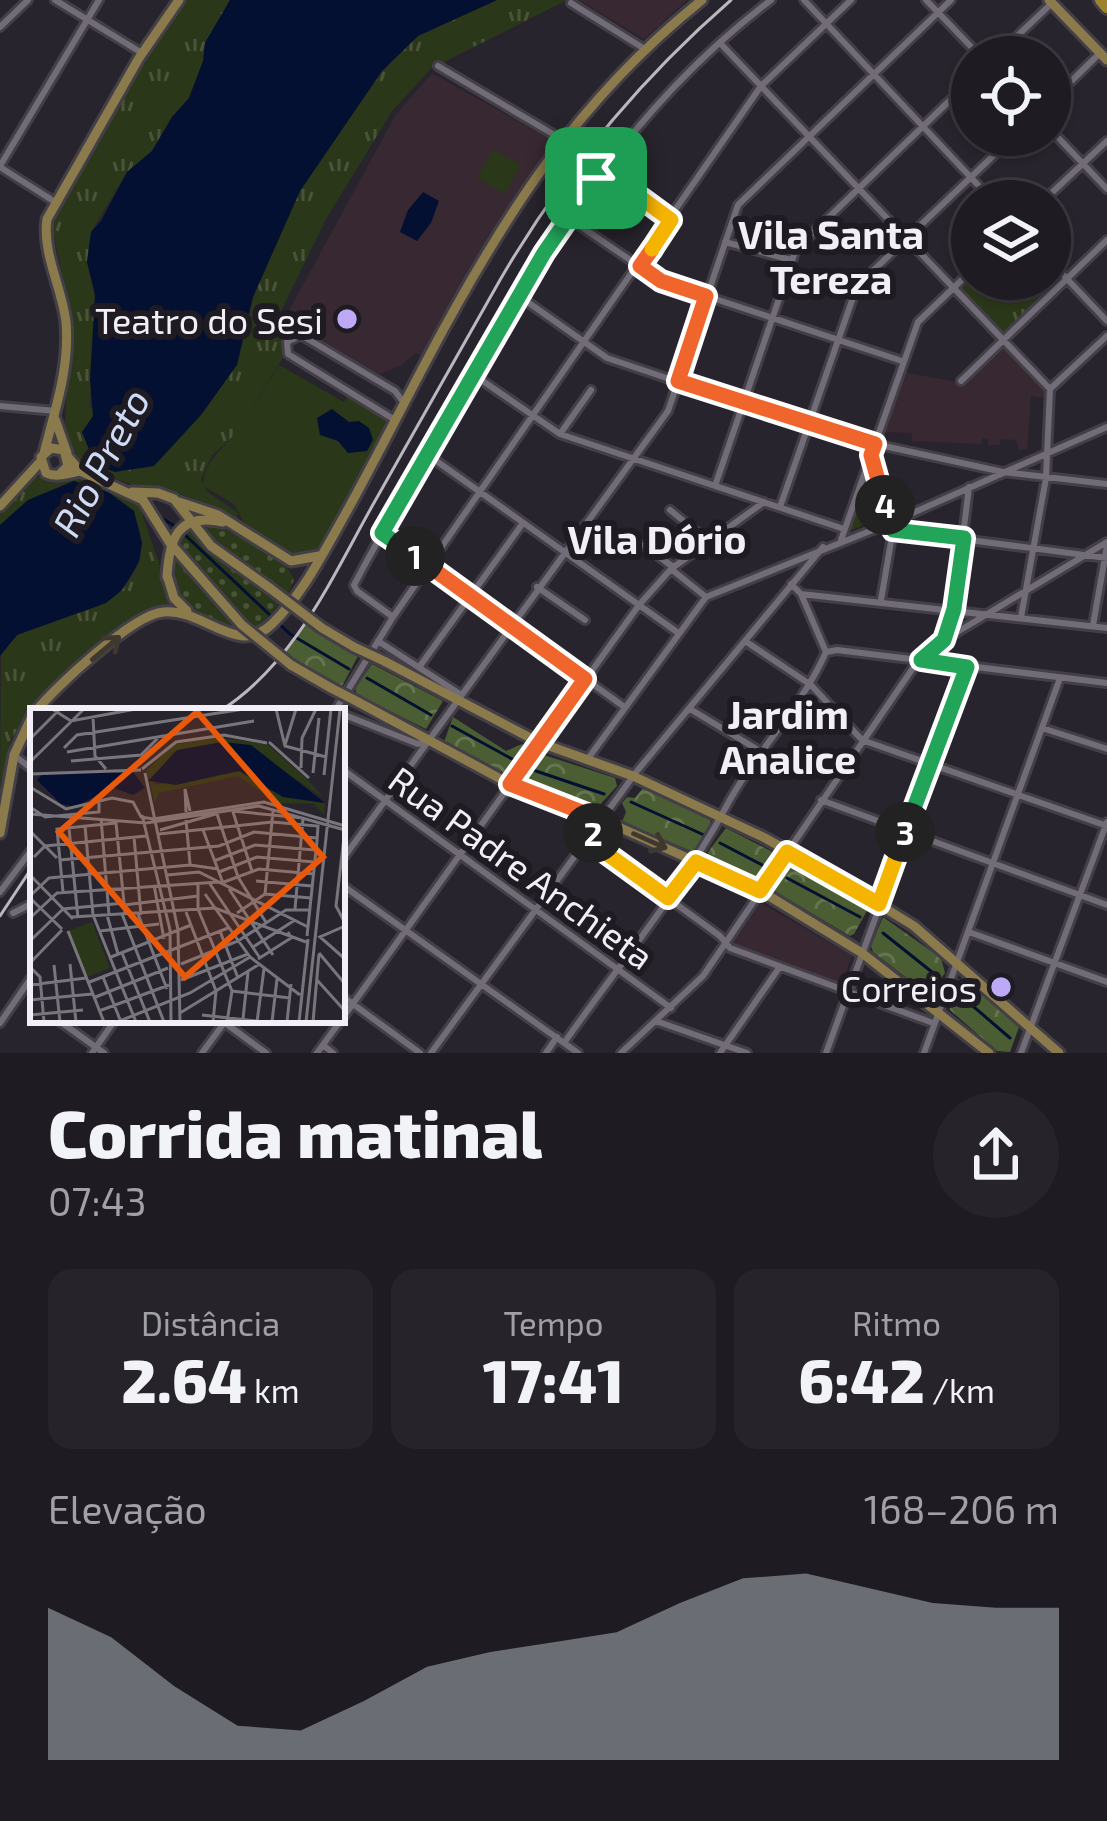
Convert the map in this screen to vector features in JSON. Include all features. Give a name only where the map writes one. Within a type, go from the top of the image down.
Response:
[{"type":"highway","points":[[1101,0],[1107,7]]},
{"type":"main road","points":[[81,471],[46,473],[42,457],[55,415],[67,344],[45,230],[55,202],[142,52],[178,0]]},
{"type":"main road","points":[[158,528],[173,598],[189,614],[239,638],[260,634],[277,619],[324,553],[464,294],[562,140],[643,48],[702,0]]},
{"type":"main road","points":[[1052,1],[1104,57]]},
{"type":"main road","points":[[55,415],[68,455],[68,466],[59,475]]},
{"type":"main road","points":[[2,501],[55,447],[81,471],[132,492],[242,625],[292,665],[510,784],[760,891],[862,953],[989,1053]]},
{"type":"main road","points":[[132,492],[152,492],[218,515],[291,561],[298,572],[298,593]]},
{"type":"main road","points":[[174,500],[184,528],[355,647],[458,696],[538,742],[633,776],[722,818],[879,904],[957,962],[1059,1053]]},
{"type":"main road","points":[[167,577],[170,543],[184,528],[209,520],[234,525]]},
{"type":"main road","points":[[291,561],[324,553]]},
{"type":"main road","points":[[40,708],[138,622],[160,612],[189,614]]},
{"type":"main road","points":[[0,832],[14,755],[30,721]]},
{"type":"street","points":[[0,27],[28,0]]},
{"type":"street","points":[[55,0],[142,52]]},
{"type":"street","points":[[55,202],[0,166],[99,0]]},
{"type":"street","points":[[393,616],[354,586],[518,296],[567,217],[656,107],[771,0]]},
{"type":"street","points":[[804,0],[974,180]]},
{"type":"street","points":[[341,708],[376,640],[761,86],[851,0]]},
{"type":"street","points":[[926,0],[961,36]]},
{"type":"street","points":[[345,856],[668,411],[738,205],[951,0]]},
{"type":"street","points":[[1016,36],[1052,1]]},
{"type":"street","points":[[571,3],[643,48]]},
{"type":"street","points":[[720,43],[951,284]]},
{"type":"street","points":[[1071,84],[1104,57]]},
{"type":"street","points":[[437,66],[562,140]]},
{"type":"street","points":[[715,486],[791,260],[805,237],[951,99]]},
{"type":"street","points":[[1064,180],[1107,141]]},
{"type":"street","points":[[1071,152],[1107,189]]},
{"type":"street","points":[[780,508],[857,286],[993,156]]},
{"type":"street","points":[[603,170],[671,220]]},
{"type":"street","points":[[567,217],[661,281],[902,362]]},
{"type":"street","points":[[1071,275],[1107,240]]},
{"type":"street","points":[[725,242],[791,260]]},
{"type":"street","points":[[1071,283],[1107,321]]},
{"type":"street","points":[[841,540],[918,322],[951,290]]},
{"type":"street","points":[[518,296],[607,358],[744,404],[875,444],[1003,472],[1107,484]]},
{"type":"street","points":[[966,300],[1050,389]]},
{"type":"street","points":[[961,381],[1046,300]]},
{"type":"street","points":[[396,423],[383,410],[288,355],[289,339],[301,335],[406,405]]},
{"type":"street","points":[[1022,617],[1046,478],[1050,389],[1107,336]]},
{"type":"street","points":[[474,375],[560,434],[844,529]]},
{"type":"street","points":[[560,434],[591,390]]},
{"type":"street","points":[[383,410],[395,404],[397,395]]},
{"type":"street","points":[[383,410],[406,405]]},
{"type":"street","points":[[0,406],[55,415]]},
{"type":"street","points":[[587,760],[706,597],[841,540],[892,526],[1107,428]]},
{"type":"street","points":[[428,455],[677,632]]},
{"type":"street","points":[[871,455],[892,526],[881,600]]},
{"type":"street","points":[[944,640],[954,609],[969,487]]},
{"type":"street","points":[[345,1015],[639,605],[672,568],[764,502]]},
{"type":"street","points":[[670,510],[709,542]]},
{"type":"street","points":[[420,666],[523,523]]},
{"type":"street","points":[[892,526],[1106,558]]},
{"type":"street","points":[[382,533],[623,706]]},
{"type":"street","points":[[621,1053],[694,987],[921,660],[987,613],[1107,544]]},
{"type":"street","points":[[1093,626],[1107,544]]},
{"type":"street","points":[[644,545],[706,597]]},
{"type":"street","points":[[431,1053],[633,776],[823,547]]},
{"type":"street","points":[[794,561],[805,568]]},
{"type":"street","points":[[546,1053],[561,1040],[696,862],[763,753],[812,685],[826,652],[791,584]]},
{"type":"street","points":[[537,587],[585,620]]},
{"type":"street","points":[[800,594],[1107,628]]},
{"type":"street","points":[[376,640],[458,696]]},
{"type":"street","points":[[745,641],[812,685],[862,740],[1106,825],[1022,1053]]},
{"type":"street","points":[[826,652],[1107,683]]},
{"type":"street","points":[[826,1053],[967,667]]},
{"type":"street","points":[[924,1053],[1060,678]]},
{"type":"street","points":[[689,709],[763,753]]},
{"type":"street","points":[[345,714],[418,744],[429,740]]},
{"type":"street","points":[[1042,728],[1107,749]]},
{"type":"street","points":[[14,755],[30,768]]},
{"type":"street","name":"Rua Padre Anchieta","points":[[345,771],[671,1008]]},
{"type":"street","points":[[821,800],[1107,905]]},
{"type":"street","points":[[588,840],[725,943],[779,968],[933,1023]]},
{"type":"street","points":[[0,892],[30,852]]},
{"type":"street","points":[[345,887],[578,1053]]},
{"type":"street","points":[[13,913],[30,904]]},
{"type":"street","points":[[969,932],[1107,982]]},
{"type":"street","points":[[720,1053],[779,968]]},
{"type":"street","points":[[0,1023],[30,979]]},
{"type":"street","points":[[20,993],[30,1000]]},
{"type":"street","points":[[345,998],[420,1053]]},
{"type":"street","points":[[656,1021],[747,1053]]},
{"type":"street","points":[[62,1023],[104,1053]]},
{"type":"street","points":[[94,1050],[114,1023]]},
{"type":"street","points":[[202,1053],[223,1023]]},
{"type":"street","points":[[227,1023],[266,1053]]},
{"type":"street","points":[[333,1053],[320,1049],[339,1023]]},
{"type":"shaded area","points":[[579,0],[687,0],[644,39]]},
{"type":"shaded area","points":[[432,73],[555,142],[423,356],[416,353],[379,374],[285,318],[395,116]]},
{"type":"shaded area","points":[[1004,345],[1047,390],[1046,398],[1031,396],[1027,449],[1019,450],[1016,440],[1001,439],[999,445],[988,445],[983,438],[981,444],[912,441],[912,433],[884,432],[902,372],[963,383]]},
{"type":"shaded area","points":[[761,903],[852,956],[841,986],[733,943]]},
{"type":"green space","points":[[186,0],[230,0],[205,43],[189,98],[152,151],[127,172],[91,232],[87,262],[95,295],[90,407],[173,446],[236,365],[253,297],[300,191],[382,71],[418,36],[497,0],[567,0],[436,63],[392,111],[326,219],[278,317],[275,324],[283,333],[284,356],[235,435],[212,455],[201,479],[206,491],[237,512],[239,524],[226,512],[166,488],[136,486],[83,466],[64,433],[72,318],[52,227],[130,86]]},
{"type":"green space","points":[[493,149],[521,165],[505,194],[477,178]]},
{"type":"green space","points":[[969,300],[1039,300],[1006,331],[999,332]]},
{"type":"green space","points":[[279,365],[344,402],[349,395],[391,420],[321,546],[296,556],[247,529],[234,504],[203,486],[211,462]]},
{"type":"green space","points":[[871,471],[883,516],[852,530],[850,528]]},
{"type":"green space","points":[[77,475],[139,505],[174,607],[148,610],[37,698],[11,740],[0,804],[1,653],[36,625],[110,599],[134,572],[140,555],[138,524],[125,506],[73,481],[28,500],[0,525],[0,515],[33,476],[55,480]]},
{"type":"green space","points":[[203,523],[241,536],[281,561],[294,580],[288,594],[221,548]]},
{"type":"green space","points":[[189,531],[214,556],[280,603],[255,631],[227,606],[180,548],[178,537]]},
{"type":"green space","points":[[173,557],[239,631],[211,621],[184,603],[174,588]]},
{"type":"green space","points":[[307,624],[358,656],[341,688],[283,655]]},
{"type":"green space","points":[[372,664],[443,701],[426,729],[357,695],[355,688]]},
{"type":"green space","points":[[453,717],[506,751],[522,744],[525,748],[509,771],[502,773],[444,742]]},
{"type":"green space","points":[[541,754],[615,778],[617,786],[596,809],[525,784],[526,773]]},
{"type":"green space","points":[[643,788],[710,818],[708,833],[699,846],[691,851],[622,822],[626,812],[622,803]]},
{"type":"green space","points":[[726,828],[771,851],[774,857],[756,882],[708,862],[708,852]]},
{"type":"green space","points":[[787,865],[869,907],[854,934],[850,936],[774,891]]},
{"type":"green space","points":[[883,917],[941,958],[945,973],[932,990],[922,990],[873,952]]},
{"type":"green space","points":[[963,978],[1019,1027],[1010,1052],[997,1051],[950,1010],[957,980]]},
{"type":"water","name":"Rio Preto","points":[[230,0],[497,0],[418,36],[382,71],[300,191],[253,297],[237,365],[201,415],[154,466],[115,472],[95,465],[82,432],[93,416],[90,379],[95,295],[87,262],[91,232],[127,172],[152,151],[189,98],[205,43]]},
{"type":"water","points":[[423,192],[439,201],[417,241],[400,232],[408,210]]},
{"type":"water","points":[[332,409],[349,422],[359,421],[369,428],[373,440],[367,451],[348,453],[338,441],[320,435],[317,418]]},
{"type":"water","points":[[74,481],[107,491],[134,511],[142,543],[139,562],[122,590],[106,603],[17,635],[0,656],[0,525],[28,500]]},
{"type":"waterway","points":[[160,517],[178,528]]},
{"type":"waterway","points":[[184,534],[290,634],[349,669]]},
{"type":"waterway","points":[[367,678],[431,715]]},
{"type":"waterway","points":[[452,726],[512,759]]},
{"type":"waterway","points":[[533,770],[604,794]]},
{"type":"waterway","points":[[631,802],[704,835]]},
{"type":"waterway","points":[[720,843],[764,866]]},
{"type":"waterway","points":[[787,878],[860,917]]},
{"type":"waterway","points":[[883,933],[937,976]]},
{"type":"waterway","points":[[960,995],[1010,1038]]},
{"type":"railway","points":[[224,708],[270,669],[310,616],[500,280],[549,203],[634,96],[731,0]]},
{"type":"railway","points":[[0,916],[30,871]]},
{"type":"place","name":"Teatro do Sesi","points":[[347,319]]},
{"type":"place","name":"Correios","points":[[1001,987]]},
{"type":"district","name":"Vila Santa Tereza","points":[[831,256]]},
{"type":"district","name":"Vila Dório","points":[[657,538]]},
{"type":"district","name":"Jardim Analice","points":[[788,736]]},
{"type":"route","points":[[603,170],[671,220],[640,266],[661,281],[706,296],[678,381],[875,444],[871,455],[893,530],[964,538],[954,609],[944,640],[921,660],[967,667],[879,904],[787,852],[760,891],[696,862],[668,898],[588,840],[602,820],[510,784],[585,679],[382,533],[544,253],[596,178],[603,170]]}]
